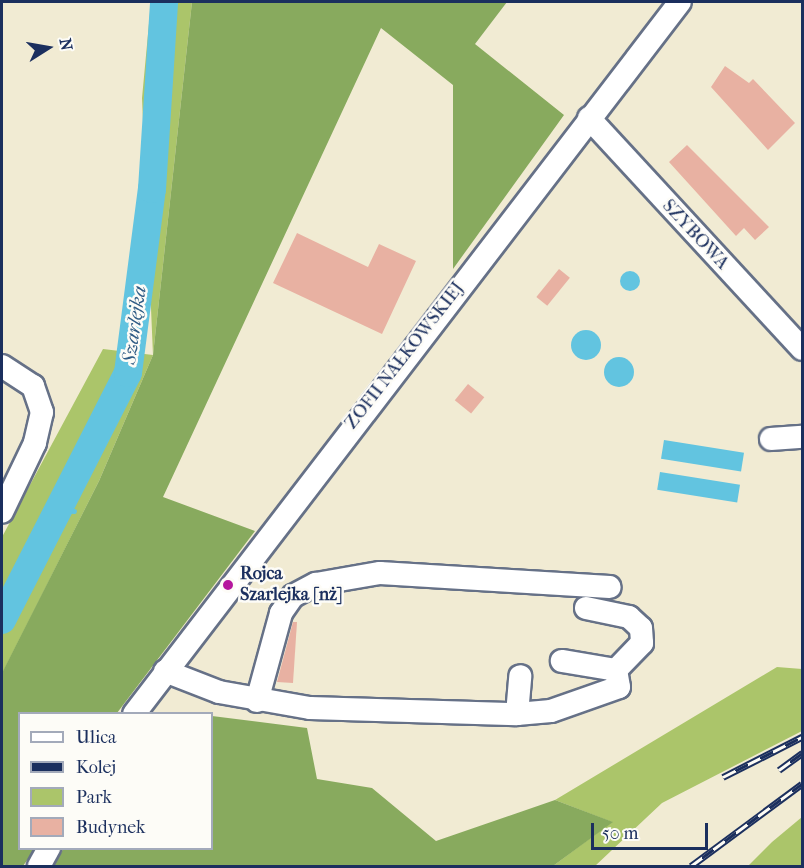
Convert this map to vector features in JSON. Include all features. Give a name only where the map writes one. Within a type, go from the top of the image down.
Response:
[{"type":"street","name":"ZOFII NAŁKOWSKIEJ","points":[[135,712],[680,2]]},
{"type":"street","name":"SZYBOWA","points":[[589,118],[802,349]]},
{"type":"street","points":[[2,366],[33,387],[42,412],[35,443],[2,512]]},
{"type":"street","points":[[771,439],[802,437]]},
{"type":"street","points":[[257,701],[281,613],[293,596],[316,584],[380,573],[610,587]]},
{"type":"street","points":[[586,608],[629,617],[641,628],[642,643],[616,670]]},
{"type":"street","points":[[562,662],[616,670]]},
{"type":"street","points":[[165,671],[257,701],[310,708],[517,714],[551,711],[619,687],[616,670]]},
{"type":"street","points":[[517,714],[520,676]]},
{"type":"street","points":[[39,867],[48,850]]},
{"type":"green space","points":[[151,2],[192,2],[153,355],[142,98]]},
{"type":"green space","points":[[192,2],[507,2],[475,44],[564,115],[453,269],[453,85],[381,28],[163,497],[255,531],[118,712],[18,712],[18,850],[34,850],[23,866],[2,866],[2,673],[99,481],[153,355]]},
{"type":"green space","points":[[103,349],[153,355],[99,481],[2,674],[2,537]]},
{"type":"green space","points":[[777,667],[802,669],[802,731],[662,803],[595,866],[553,866],[612,822],[555,800]]},
{"type":"green space","points":[[213,716],[307,728],[317,779],[372,788],[436,841],[555,800],[613,822],[553,866],[54,866],[62,850],[213,850]]},
{"type":"green space","points":[[802,817],[802,866],[748,866],[772,842]]},
{"type":"water","points":[[630,271],[637,274],[640,281],[637,288],[630,291],[623,288],[620,281],[623,274]]},
{"type":"water","points":[[586,330],[597,334],[601,345],[597,356],[586,360],[575,356],[571,345],[575,334]]},
{"type":"water","points":[[619,357],[630,361],[634,372],[630,383],[619,387],[608,383],[604,372],[608,361]]},
{"type":"water","points":[[664,440],[744,453],[741,471],[661,459]]},
{"type":"water","points":[[660,472],[740,485],[737,502],[657,490]]},
{"type":"building","points":[[725,66],[749,83],[753,79],[795,123],[768,150],[711,87]]},
{"type":"building","points":[[687,145],[769,227],[755,240],[744,228],[736,236],[669,162]]},
{"type":"building","points":[[297,233],[368,267],[379,244],[416,261],[382,334],[273,283]]},
{"type":"building","points":[[559,269],[570,278],[547,306],[536,297]]},
{"type":"building","points":[[468,384],[484,397],[471,414],[455,400]]},
{"type":"building","points":[[293,622],[297,622],[293,683],[277,682]]},
{"type":"waterway","name":"Szarlejka","points":[[2,620],[128,373],[152,189],[164,2]]},
{"type":"waterway","points":[[58,509],[74,511]]},
{"type":"railway","points":[[723,777],[802,737]]},
{"type":"railway","points":[[779,770],[802,753]]},
{"type":"railway","points":[[691,866],[802,784]]},
{"type":"place","name":"Rojca Szarlejka [nż]","points":[[228,585]]}]
